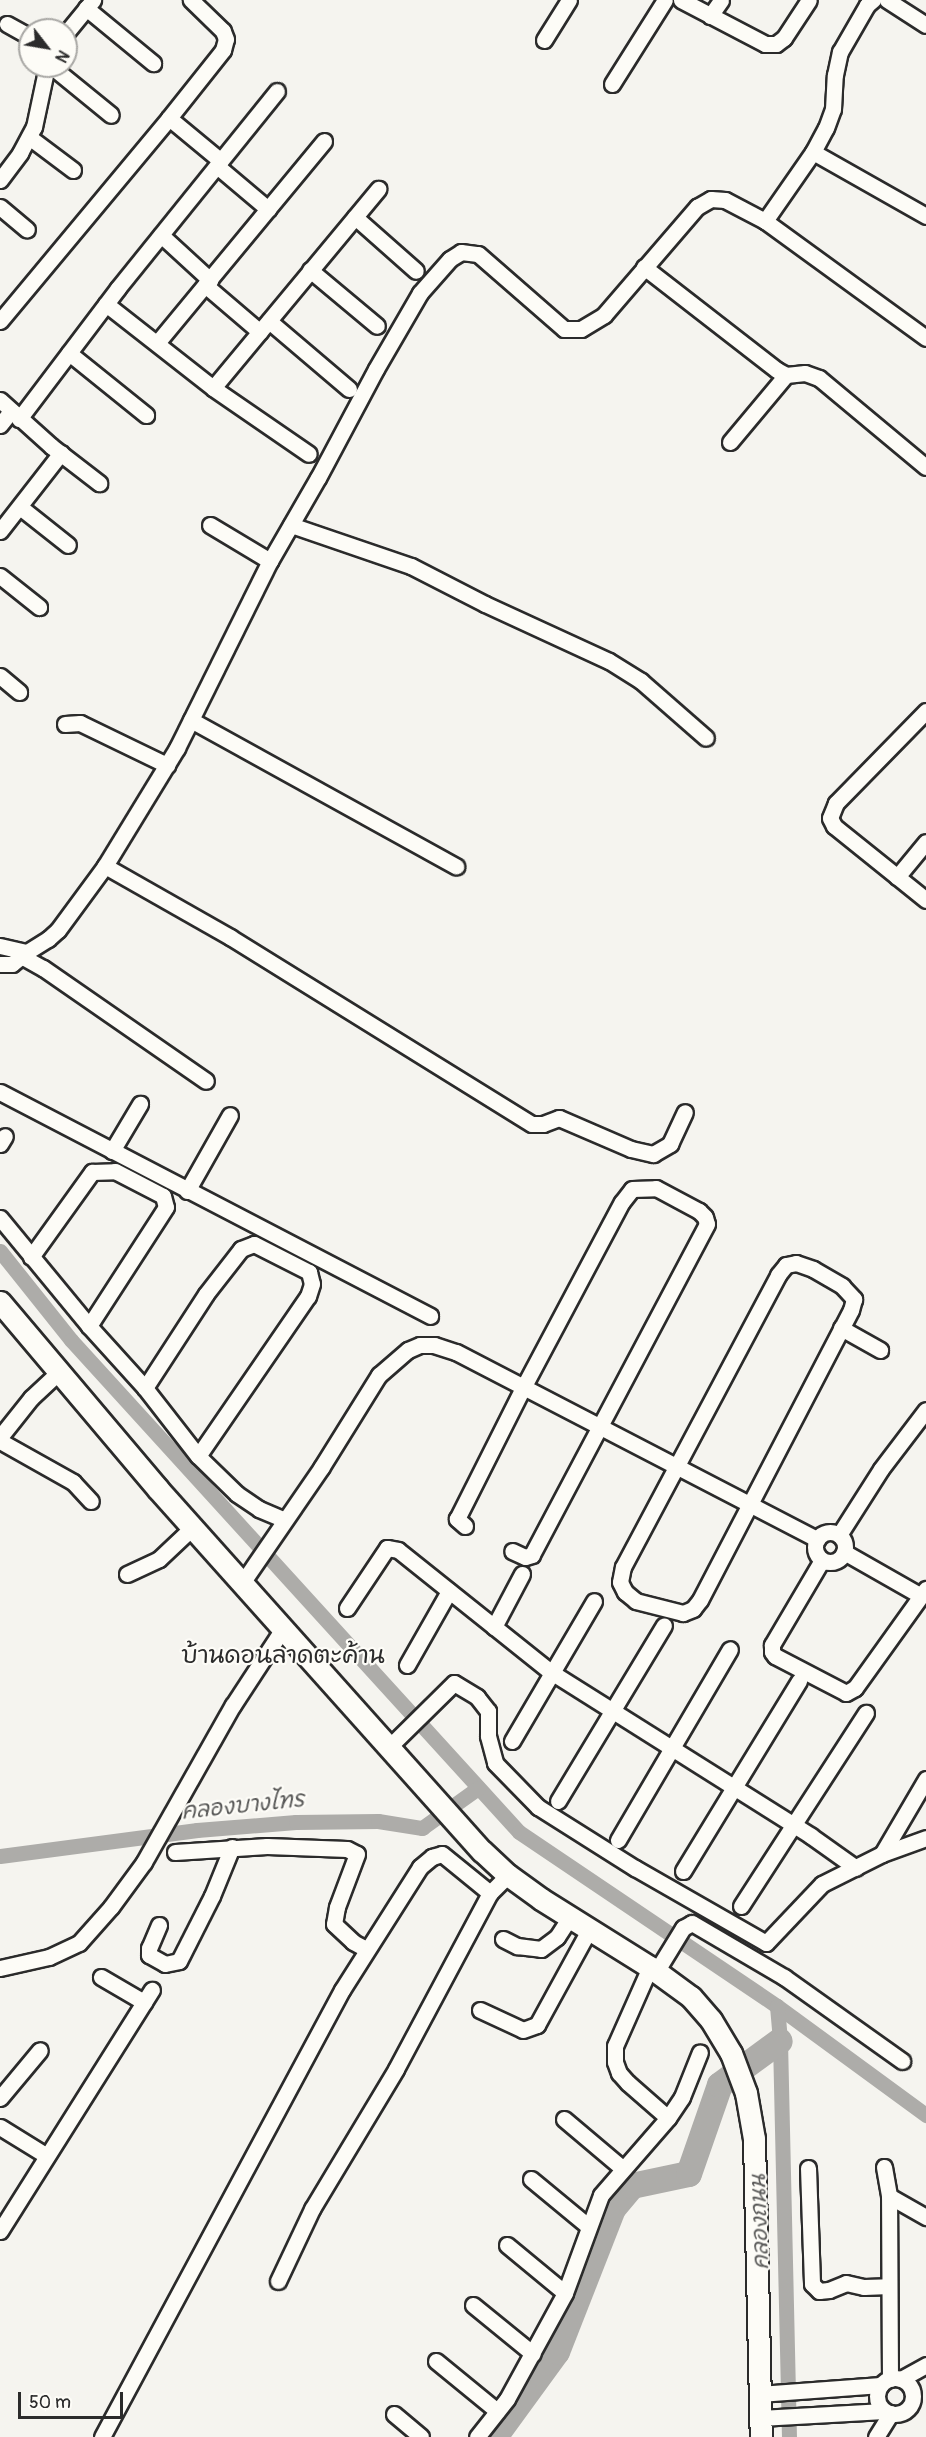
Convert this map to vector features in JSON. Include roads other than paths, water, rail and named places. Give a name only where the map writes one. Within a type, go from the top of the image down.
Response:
[{"type":"street","points":[[0,321],[223,50],[226,39],[224,31],[191,0]]},
{"type":"street","points":[[544,40],[569,0]]},
{"type":"street","points":[[612,84],[665,0]]},
{"type":"street","points":[[681,0],[765,44],[776,44],[784,38],[809,0]]},
{"type":"street","points":[[710,16],[720,0]]},
{"type":"street","points":[[765,221],[813,152],[833,109],[840,52],[873,0]]},
{"type":"street","points":[[886,0],[926,25]]},
{"type":"street","points":[[78,18],[89,4],[153,63]]},
{"type":"street","points":[[7,24],[18,30]]},
{"type":"street","points":[[0,180],[29,137],[46,78]]},
{"type":"street","points":[[64,78],[111,114]]},
{"type":"street","points":[[0,425],[10,410],[69,353],[277,91]]},
{"type":"street","points":[[169,118],[268,209]]},
{"type":"street","points":[[29,137],[73,170]]},
{"type":"street","points":[[157,343],[324,141]]},
{"type":"street","points":[[813,152],[926,216]]},
{"type":"street","points":[[213,388],[378,189]]},
{"type":"street","points":[[0,964],[12,964],[58,930],[105,866],[191,720],[270,561],[415,303],[450,259],[461,252],[478,254],[564,329],[581,329],[604,315],[697,207],[711,199],[725,200],[765,221],[926,338]]},
{"type":"street","points":[[0,207],[27,230]]},
{"type":"street","points":[[354,217],[417,271]]},
{"type":"street","points":[[161,235],[207,282],[349,389]]},
{"type":"street","points":[[644,267],[786,375],[805,373],[819,378],[926,467]]},
{"type":"street","points":[[310,270],[377,326]]},
{"type":"street","points":[[106,304],[213,388],[309,454]]},
{"type":"street","points":[[69,353],[146,415]]},
{"type":"street","points":[[730,442],[786,375]]},
{"type":"street","points":[[10,410],[99,483]]},
{"type":"street","points":[[0,531],[60,453]]},
{"type":"street","points":[[20,507],[68,545]]},
{"type":"street","points":[[210,525],[270,561]]},
{"type":"street","points":[[291,525],[411,566],[609,662],[641,681],[706,738]]},
{"type":"street","points":[[0,576],[39,607]]},
{"type":"street","points":[[0,676],[20,692]]},
{"type":"street","points":[[926,711],[831,811],[830,818],[834,826],[926,900]]},
{"type":"street","points":[[191,720],[456,866]]},
{"type":"street","points":[[65,724],[80,723],[166,765]]},
{"type":"street","points":[[897,877],[926,842]]},
{"type":"street","points":[[105,866],[230,937],[496,1101],[522,1120],[532,1124],[543,1124],[559,1118],[631,1149],[653,1154],[670,1144],[685,1112]]},
{"type":"street","points":[[0,946],[24,954],[206,1081]]},
{"type":"street","points":[[0,1092],[430,1316]]},
{"type":"street","points":[[112,1151],[140,1104]]},
{"type":"street","points":[[187,1191],[230,1115]]},
{"type":"street","points":[[31,1257],[92,1172],[116,1171],[163,1196],[166,1207],[89,1326]]},
{"type":"street","points":[[465,1526],[458,1523],[458,1519],[524,1386],[622,1202],[632,1189],[656,1188],[699,1211],[705,1217],[707,1224],[532,1555],[525,1557],[512,1551]]},
{"type":"street","points":[[0,1218],[89,1326],[145,1388],[198,1456],[237,1494],[259,1509],[285,1520]]},
{"type":"street","points":[[145,1388],[206,1294],[241,1249],[254,1244],[309,1272],[312,1284],[308,1296],[198,1456]]},
{"type":"street","points":[[796,1263],[813,1269],[850,1293],[854,1299],[851,1310],[693,1609],[683,1613],[636,1600],[625,1592],[620,1582],[623,1567],[677,1466],[778,1275],[786,1265],[796,1263]]},
{"type":"street","points":[[0,1302],[58,1373],[192,1527],[247,1575],[284,1627],[392,1744],[436,1801],[482,1851],[508,1875],[691,1997],[711,2020],[731,2053],[746,2093],[754,2139],[765,2424],[801,2416],[888,2412],[907,2408],[912,2398],[926,2389]]},
{"type":"street","points":[[841,1328],[880,1350]]},
{"type":"street","points":[[247,1575],[321,1468],[379,1375],[394,1360],[420,1345],[434,1345],[456,1352],[817,1539]]},
{"type":"street","points":[[58,1373],[31,1398],[0,1439],[74,1482],[91,1501]]},
{"type":"street","points":[[839,1535],[881,1469],[926,1410]]},
{"type":"street","points":[[127,1574],[159,1559],[192,1527]]},
{"type":"street","points":[[827,1532],[839,1535],[844,1543],[844,1552],[832,1562],[822,1560],[815,1548],[817,1539],[827,1532]]},
{"type":"street","points":[[347,1608],[387,1548],[398,1550],[551,1672],[734,1787],[856,1868]]},
{"type":"street","points":[[822,1560],[772,1645],[772,1652],[775,1656],[846,1693],[855,1688],[923,1593],[844,1552]]},
{"type":"street","points":[[494,1627],[522,1574]]},
{"type":"street","points":[[407,1665],[449,1591]]},
{"type":"street","points":[[512,1741],[594,1601]]},
{"type":"street","points":[[558,1801],[664,1624]]},
{"type":"street","points":[[2,1964],[49,1957],[79,1942],[111,1907],[144,1862],[233,1705],[284,1627]]},
{"type":"street","points":[[618,1840],[730,1649]]},
{"type":"street","points":[[682,1871],[799,1681]]},
{"type":"street","points":[[392,1744],[454,1683],[477,1697],[488,1711],[488,1736],[495,1763],[538,1807],[635,1868],[766,1943],[822,1884],[882,1854],[926,1838]]},
{"type":"street","points":[[741,1906],[866,1713]]},
{"type":"street","points":[[882,1854],[926,1779]]},
{"type":"street","points":[[159,1925],[149,1948],[149,1955],[165,1964],[179,1961],[212,1896],[232,1847]]},
{"type":"street","points":[[175,1852],[232,1847],[319,1847],[347,1849],[357,1854],[337,1907],[334,1924],[353,1942],[366,1949]]},
{"type":"street","points":[[102,2437],[366,1949],[420,1867],[432,1857],[442,1854],[455,1862],[490,1893]]},
{"type":"street","points":[[278,2281],[312,2209],[396,2069],[490,1893],[508,1875]]},
{"type":"street","points":[[503,1939],[517,1946],[541,1949],[557,1937],[570,1917]]},
{"type":"street","points":[[668,2118],[619,2073],[615,2062],[615,2046],[653,1970],[683,1928],[693,1923],[784,1977],[902,2061]]},
{"type":"street","points":[[480,2010],[523,2031],[537,2025],[589,1930]]},
{"type":"street","points":[[0,2231],[148,1996],[101,1977]]},
{"type":"street","points":[[0,2098],[40,2050]]},
{"type":"street","points":[[477,2437],[507,2399],[565,2293],[601,2194],[668,2118],[682,2097],[700,2052]]},
{"type":"street","points":[[564,2119],[622,2168]]},
{"type":"street","points":[[0,2127],[47,2156]]},
{"type":"street","points":[[884,2167],[889,2196],[891,2381],[878,2400],[888,2412]]},
{"type":"street","points":[[808,2168],[812,2284],[819,2291],[829,2290],[846,2283],[864,2287],[889,2286]]},
{"type":"street","points":[[531,2179],[589,2227]]},
{"type":"street","points":[[889,2196],[926,2217]]},
{"type":"street","points":[[507,2245],[565,2293]]},
{"type":"street","points":[[473,2305],[533,2354]]},
{"type":"street","points":[[436,2361],[496,2411]]},
{"type":"street","points":[[765,2394],[891,2381],[926,2365]]},
{"type":"street","points":[[891,2381],[910,2386],[912,2398]]},
{"type":"street","points":[[830,2389],[831,2414]]},
{"type":"street","points":[[876,2437],[888,2412]]},
{"type":"street","points":[[394,2414],[421,2437]]},
{"type":"waterway","points":[[0,1251],[71,1340],[519,1832],[777,2006],[926,2115]]},
{"type":"waterway","name":"คลองบางไทร","points":[[0,1856],[197,1830],[296,1822],[378,1821],[422,1828],[478,1788]]},
{"type":"waterway","name":"คลองถนน","points":[[777,2006],[780,2041],[789,2437]]},
{"type":"waterway","points":[[495,2437],[557,2352],[613,2209],[632,2186],[689,2174],[720,2085],[780,2041]]},
{"type":"district","name":"บ้านดอนลาดตะค้าน","points":[[283,1656]]}]
